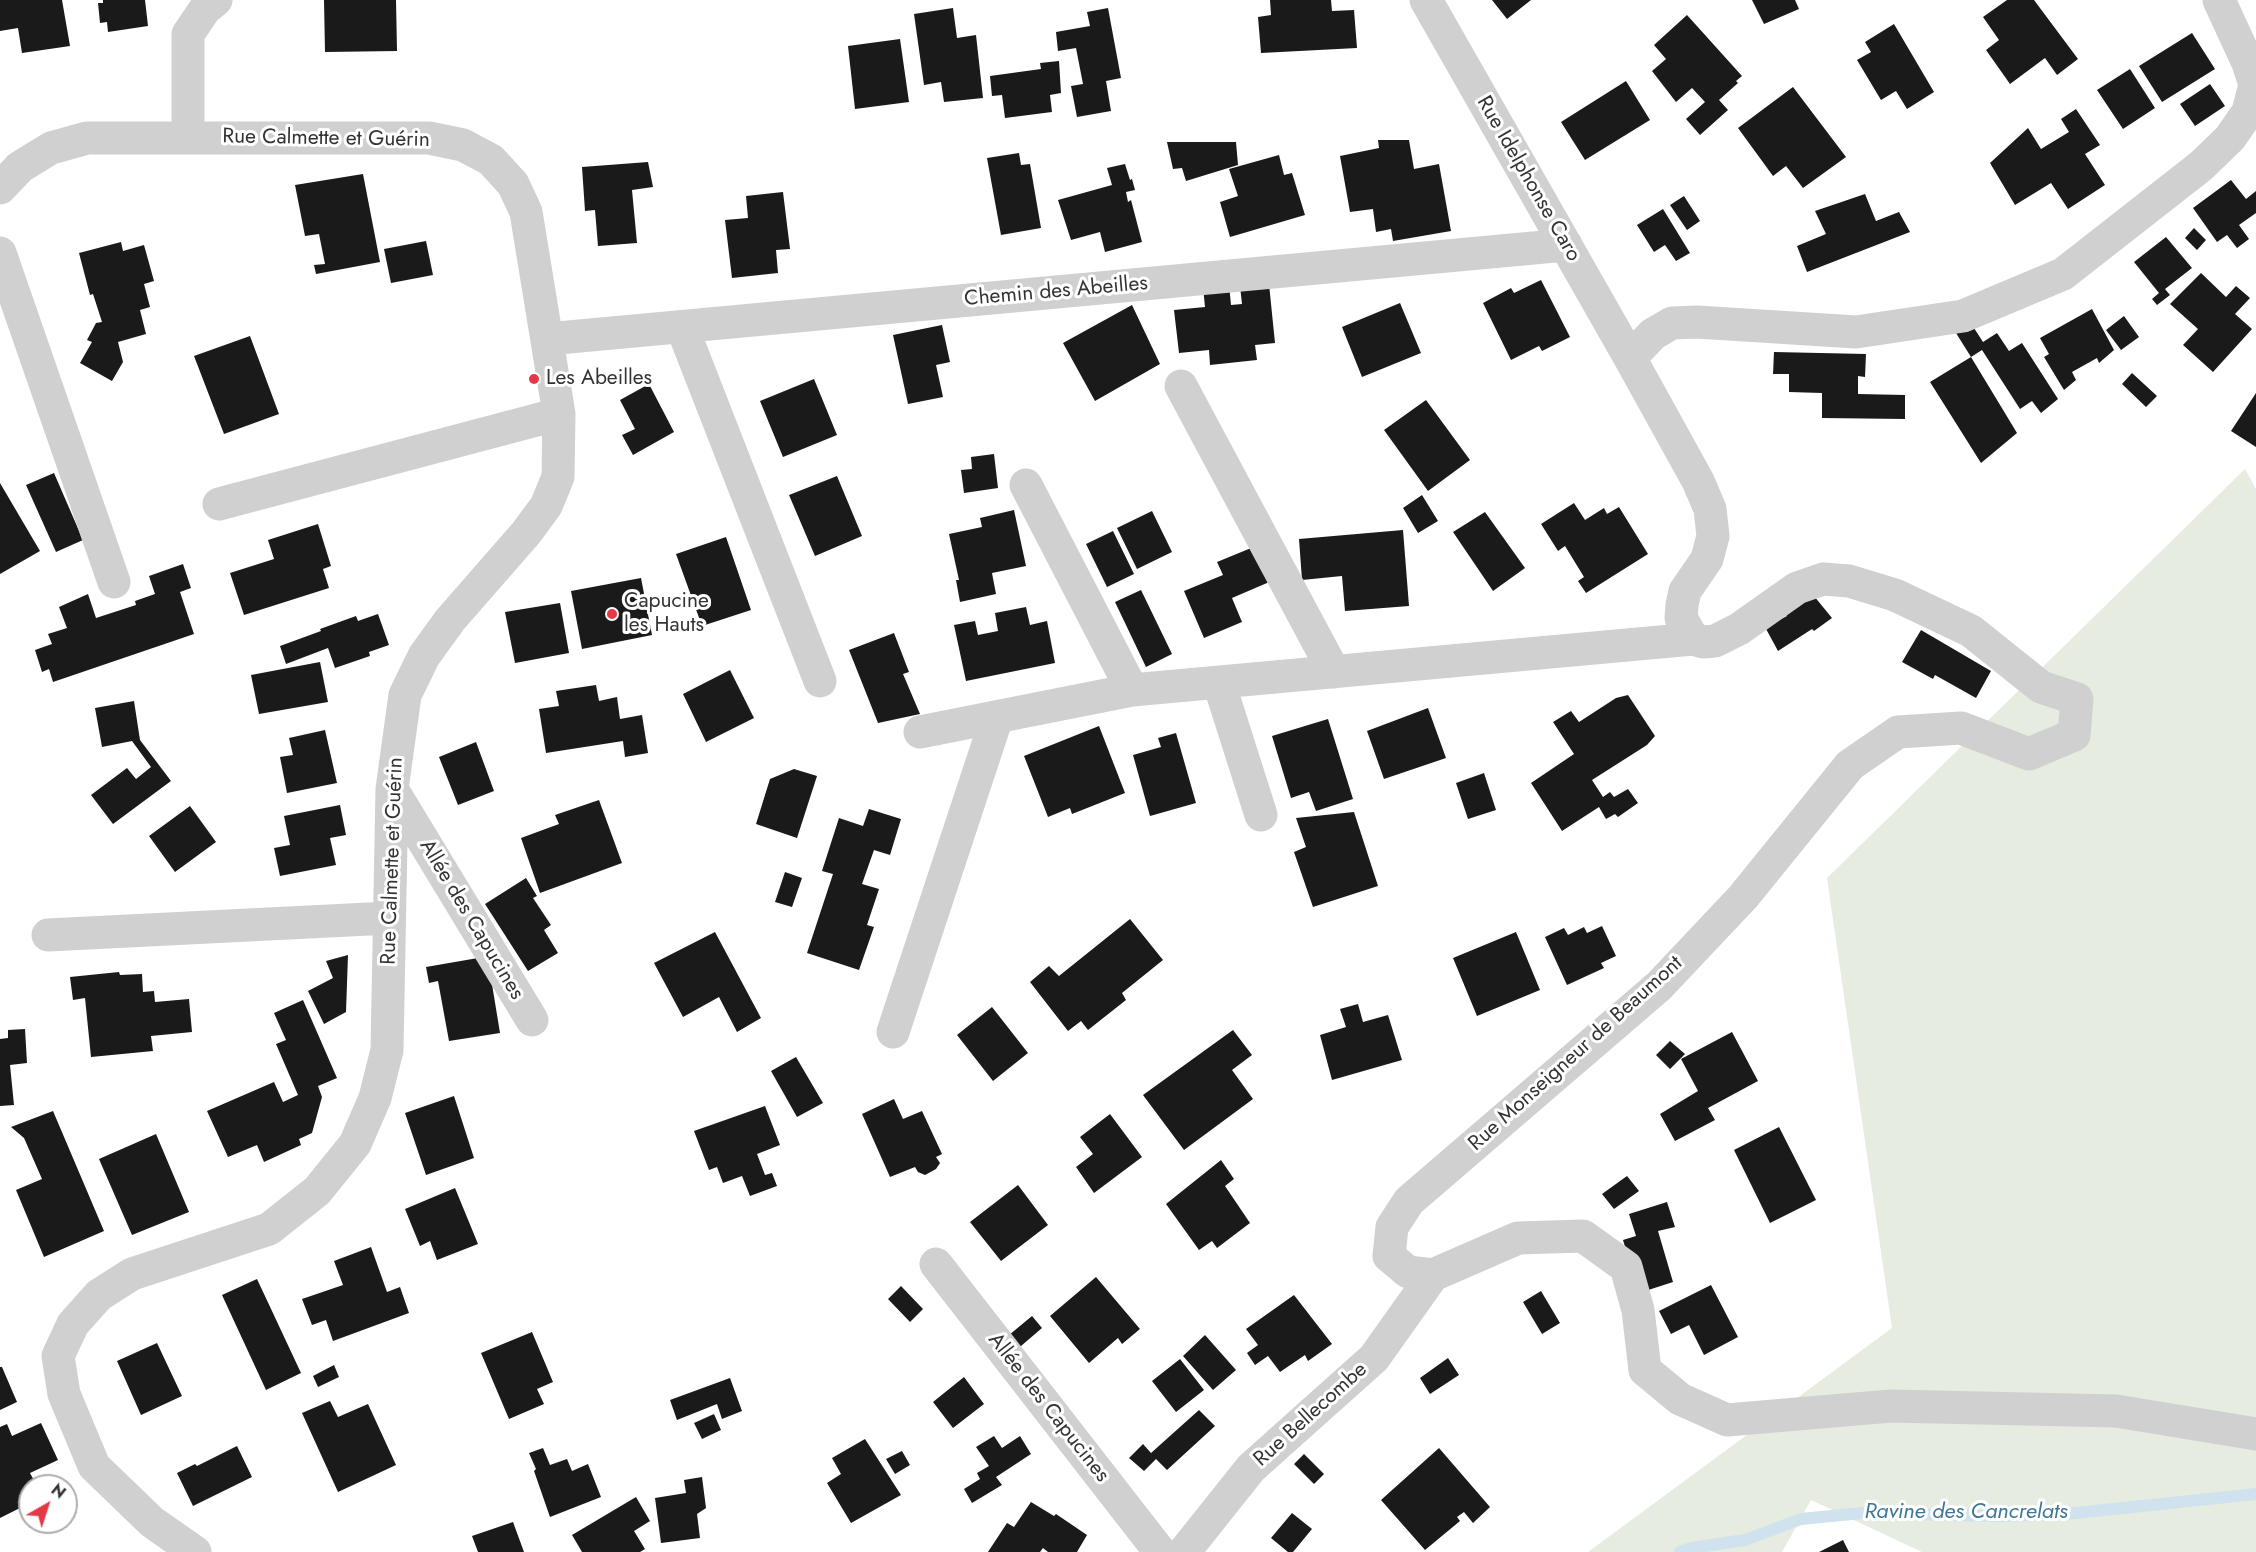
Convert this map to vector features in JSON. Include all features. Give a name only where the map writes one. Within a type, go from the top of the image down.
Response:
[{"type":"street","points":[[188,138],[188,34],[205,9],[216,0]]},
{"type":"street","name":"Rue Idelphonse Caro","points":[[1426,0],[1630,358]]},
{"type":"street","points":[[920,732],[1132,690],[1693,639],[1681,618],[1682,605],[1685,591],[1707,559],[1713,536],[1710,510],[1698,481],[1630,358],[1653,334],[1672,322],[1856,332],[1963,316],[2063,274],[2201,166],[2230,138],[2254,101],[2248,63],[2219,0]]},
{"type":"street","name":"Rue Calmette et Guérin","points":[[0,188],[20,167],[51,148],[87,138],[429,138],[463,145],[491,160],[513,184],[526,212],[559,414],[558,477],[546,506],[526,533],[450,620],[424,656],[405,695],[392,789],[387,1050],[375,1098],[355,1144],[317,1191],[269,1229],[132,1274],[99,1295],[73,1324],[58,1356],[64,1394],[94,1466],[152,1522],[195,1552]]},
{"type":"street","name":"Chemin des Abeilles","points":[[547,339],[1566,245]]},
{"type":"street","points":[[0,253],[114,582]]},
{"type":"street","points":[[682,327],[820,681]]},
{"type":"street","points":[[1181,386],[1334,672]]},
{"type":"street","points":[[219,504],[559,414]]},
{"type":"street","points":[[1026,484],[1132,690]]},
{"type":"street","name":"Rue Monseigneur de Beaumont","points":[[1433,1275],[1408,1272],[1389,1256],[1392,1227],[1409,1201],[1659,986],[1743,897],[1850,765],[1898,732],[1961,728],[2029,754],[2074,735],[2077,699],[2041,687],[1971,631],[1895,595],[1849,581],[1823,579],[1797,588],[1739,629],[1715,641],[1703,642],[1693,639]]},
{"type":"street","points":[[1219,683],[1261,815]]},
{"type":"street","points":[[893,1032],[997,717]]},
{"type":"street","name":"Allée des Capucines","points":[[392,789],[531,1020]]},
{"type":"street","points":[[48,935],[389,918]]},
{"type":"street","points":[[1433,1275],[1518,1238],[1583,1236],[1626,1267],[1638,1310],[1645,1370],[1680,1399],[1727,1420],[1891,1406],[2116,1411],[2256,1434]]},
{"type":"street","name":"Allée des Capucines","points":[[936,1264],[1160,1552]]},
{"type":"street","name":"Rue Bellecombe","points":[[1184,1552],[1251,1468],[1374,1358],[1433,1275]]},
{"type":"shaded area","points":[[2245,469],[2256,489],[2256,1552],[1922,1552],[1811,1500],[1782,1552],[1588,1552],[1892,1328],[1827,878]]},
{"type":"building","points":[[0,0],[62,0],[70,46],[22,53],[18,28],[0,31]]},
{"type":"building","points":[[103,0],[145,0],[148,26],[108,32],[107,22],[100,23],[98,3],[103,3]]},
{"type":"building","points":[[324,0],[396,0],[397,51],[325,52]]},
{"type":"building","points":[[1270,0],[1331,0],[1332,11],[1354,10],[1357,48],[1261,53],[1258,17],[1271,15]]},
{"type":"building","points":[[1492,0],[1531,0],[1507,19]]},
{"type":"building","points":[[1752,0],[1795,0],[1799,9],[1764,24]]},
{"type":"building","points":[[2007,0],[2034,0],[2078,59],[2057,75],[2045,58],[2010,84],[1986,50],[1999,40],[1983,17]]},
{"type":"building","points":[[953,8],[957,38],[976,35],[983,98],[944,102],[941,82],[924,85],[914,14]]},
{"type":"building","points":[[1108,8],[1121,78],[1106,81],[1111,111],[1077,117],[1071,86],[1083,84],[1076,48],[1058,51],[1056,32],[1090,26],[1087,12]]},
{"type":"building","points":[[1687,15],[1742,76],[1736,81],[1738,83],[1719,100],[1728,110],[1700,135],[1686,119],[1705,102],[1692,88],[1676,102],[1652,71],[1666,59],[1654,45]]},
{"type":"building","points":[[1894,24],[1934,92],[1907,109],[1896,91],[1881,100],[1857,60],[1871,52],[1865,42]]},
{"type":"building","points":[[2192,33],[2215,69],[2162,102],[2139,66]]},
{"type":"building","points":[[900,39],[909,102],[855,109],[848,46]]},
{"type":"building","points":[[1059,61],[1061,93],[1050,95],[1052,112],[1005,118],[1002,95],[992,96],[990,76],[1041,69],[1040,63]]},
{"type":"building","points":[[2130,69],[2155,108],[2123,129],[2097,90]]},
{"type":"building","points":[[1626,81],[1650,120],[1585,160],[1561,122]]},
{"type":"building","points":[[2210,84],[2225,106],[2195,126],[2180,104]]},
{"type":"building","points":[[1793,87],[1846,157],[1803,188],[1786,166],[1773,176],[1738,128]]},
{"type":"building","points":[[2076,109],[2100,145],[2085,154],[2105,185],[2068,209],[2051,183],[2015,205],[1990,163],[2028,128],[2041,149],[2069,132],[2061,119]]},
{"type":"building","points":[[1378,140],[1409,140],[1414,169],[1439,164],[1451,231],[1393,241],[1391,229],[1376,232],[1373,209],[1350,212],[1340,156],[1379,148]]},
{"type":"building","points":[[1167,142],[1236,142],[1238,165],[1186,181],[1182,168],[1173,169]]},
{"type":"building","points":[[1019,153],[1021,165],[1030,164],[1041,228],[1001,235],[987,158]]},
{"type":"building","points":[[1279,155],[1284,175],[1292,173],[1305,215],[1230,237],[1220,202],[1238,196],[1229,169]]},
{"type":"building","points":[[648,162],[653,187],[632,190],[637,243],[598,246],[595,210],[585,211],[582,167]]},
{"type":"building","points":[[1125,164],[1135,190],[1126,192],[1128,202],[1131,200],[1142,242],[1105,252],[1100,232],[1071,240],[1058,200],[1112,185],[1107,168]]},
{"type":"building","points":[[363,174],[380,262],[316,274],[314,265],[325,264],[319,234],[305,236],[295,185]]},
{"type":"building","points":[[2231,180],[2246,199],[2256,191],[2256,213],[2239,225],[2249,239],[2237,248],[2227,235],[2217,242],[2193,208]]},
{"type":"building","points":[[783,192],[790,249],[776,250],[778,273],[732,278],[725,220],[748,218],[746,196]]},
{"type":"building","points":[[1865,194],[1876,221],[1899,212],[1910,232],[1807,272],[1797,246],[1826,234],[1815,211]]},
{"type":"building","points":[[1684,196],[1700,221],[1687,230],[1670,205]]},
{"type":"building","points":[[1663,209],[1690,253],[1676,261],[1665,245],[1654,252],[1637,225]]},
{"type":"building","points":[[2194,228],[2206,240],[2197,250],[2185,238]]},
{"type":"building","points":[[2166,237],[2192,268],[2165,289],[2170,295],[2157,305],[2152,299],[2159,293],[2134,262]]},
{"type":"building","points":[[426,241],[433,275],[391,283],[384,249]]},
{"type":"building","points":[[121,242],[123,251],[144,245],[154,281],[144,284],[150,307],[140,310],[146,334],[118,342],[123,362],[112,381],[80,363],[92,342],[87,340],[96,323],[102,322],[93,294],[90,295],[79,253]]},
{"type":"building","points":[[2201,273],[2226,297],[2236,286],[2250,298],[2235,314],[2252,329],[2213,372],[2183,345],[2198,329],[2170,304]]},
{"type":"building","points":[[1541,280],[1570,337],[1542,351],[1539,346],[1511,360],[1483,303],[1511,288],[1514,293]]},
{"type":"building","points":[[1229,284],[1231,305],[1242,304],[1240,286],[1269,284],[1275,343],[1255,345],[1257,360],[1210,365],[1209,350],[1179,353],[1174,310],[1205,307],[1203,287]]},
{"type":"building","points":[[1400,303],[1421,353],[1362,377],[1342,327]]},
{"type":"building","points":[[1132,305],[1160,364],[1095,401],[1063,343]]},
{"type":"building","points":[[2092,309],[2114,350],[2099,363],[2097,358],[2072,372],[2076,380],[2064,390],[2044,357],[2049,354],[2040,338]]},
{"type":"building","points":[[2124,316],[2139,337],[2121,350],[2106,330]]},
{"type":"building","points":[[942,325],[950,362],[936,365],[943,397],[908,404],[893,335]]},
{"type":"building","points":[[1974,328],[1983,342],[1997,333],[2009,351],[2022,343],[2058,399],[2041,413],[2032,401],[2020,409],[1982,350],[1971,357],[1956,333]]},
{"type":"building","points":[[250,336],[279,414],[224,434],[194,356]]},
{"type":"building","points":[[1774,352],[1866,354],[1865,377],[1858,376],[1858,394],[1905,395],[1905,419],[1822,418],[1822,393],[1789,392],[1789,374],[1773,374]]},
{"type":"building","points":[[1971,357],[2017,433],[1981,463],[1930,382]]},
{"type":"building","points":[[2132,373],[2157,396],[2146,407],[2122,384]]},
{"type":"building","points":[[814,379],[837,435],[783,457],[760,401]]},
{"type":"building","points":[[649,384],[674,432],[633,455],[622,435],[635,429],[620,400]]},
{"type":"building","points":[[2256,393],[2256,447],[2231,431]]},
{"type":"building","points":[[1426,400],[1470,460],[1428,491],[1384,430]]},
{"type":"building","points":[[994,454],[998,488],[964,493],[961,470],[972,469],[971,457]]},
{"type":"building","points":[[54,473],[83,540],[56,552],[26,485]]},
{"type":"building","points":[[837,476],[862,536],[815,556],[789,495]]},
{"type":"building","points":[[0,483],[40,551],[0,574]]},
{"type":"building","points":[[1422,495],[1438,521],[1418,533],[1403,508]]},
{"type":"building","points":[[1574,503],[1585,520],[1604,508],[1607,514],[1619,507],[1648,554],[1586,593],[1578,581],[1584,577],[1565,546],[1558,551],[1541,524]]},
{"type":"building","points":[[1014,510],[1026,566],[992,573],[996,594],[960,602],[956,580],[959,580],[949,534],[982,527],[980,518]]},
{"type":"building","points":[[1152,511],[1172,552],[1137,569],[1117,528]]},
{"type":"building","points":[[1485,512],[1525,568],[1493,591],[1453,532]]},
{"type":"building","points":[[318,524],[331,566],[323,569],[329,588],[244,615],[230,573],[274,559],[268,540]]},
{"type":"building","points":[[1403,530],[1409,606],[1345,611],[1342,576],[1302,580],[1299,539]]},
{"type":"building","points":[[1113,531],[1134,574],[1107,587],[1086,544]]},
{"type":"building","points":[[726,537],[751,610],[702,626],[676,554]]},
{"type":"building","points":[[1256,546],[1274,580],[1232,598],[1242,622],[1204,638],[1184,591],[1223,575],[1217,562]]},
{"type":"building","points":[[183,564],[191,588],[180,592],[194,634],[53,682],[49,669],[42,672],[35,650],[52,644],[48,634],[67,628],[59,607],[88,594],[96,618],[136,605],[135,601],[155,594],[149,576]]},
{"type":"building","points":[[641,578],[652,635],[582,649],[571,591]]},
{"type":"building","points":[[1141,590],[1172,654],[1146,667],[1115,602]]},
{"type":"building","points":[[1814,596],[1832,618],[1778,651],[1765,627],[1787,616],[1784,612]]},
{"type":"building","points":[[560,603],[569,653],[515,663],[505,612]]},
{"type":"building","points":[[1026,607],[1030,625],[1047,621],[1055,663],[966,681],[954,625],[975,621],[978,635],[998,631],[995,613]]},
{"type":"building","points":[[378,614],[389,645],[369,652],[370,656],[335,668],[328,648],[286,664],[280,646],[356,616],[358,621]]},
{"type":"building","points":[[1921,630],[1991,671],[1976,698],[1935,675],[1933,679],[1902,662]]},
{"type":"building","points":[[894,633],[909,672],[903,674],[920,714],[878,723],[849,650]]},
{"type":"building","points":[[320,662],[328,702],[259,714],[251,675]]},
{"type":"building","points":[[730,670],[754,718],[706,742],[683,694]]},
{"type":"building","points":[[596,685],[599,701],[617,697],[620,719],[642,715],[648,753],[625,757],[623,741],[546,753],[539,709],[559,706],[556,691]]},
{"type":"building","points":[[1628,695],[1655,736],[1647,745],[1592,780],[1603,797],[1610,792],[1614,797],[1628,789],[1638,803],[1618,817],[1615,814],[1606,819],[1599,807],[1562,831],[1531,783],[1574,754],[1553,722],[1571,711],[1579,722],[1616,698]]},
{"type":"building","points":[[134,701],[140,740],[171,781],[113,824],[91,795],[127,768],[136,779],[151,767],[132,741],[102,747],[95,708]]},
{"type":"building","points":[[1428,708],[1446,758],[1384,779],[1367,731]]},
{"type":"building","points":[[1328,719],[1353,799],[1316,811],[1309,792],[1291,798],[1272,736]]},
{"type":"building","points":[[1099,726],[1125,793],[1072,814],[1070,808],[1048,817],[1024,756]]},
{"type":"building","points":[[325,730],[337,783],[287,793],[280,757],[293,755],[289,738]]},
{"type":"building","points":[[1176,733],[1196,803],[1150,816],[1133,755],[1161,747],[1158,738]]},
{"type":"building","points":[[476,742],[494,791],[458,805],[439,757]]},
{"type":"building","points":[[794,769],[817,776],[797,838],[756,824],[770,779]]},
{"type":"building","points":[[1484,773],[1496,810],[1468,819],[1456,783]]},
{"type":"building","points":[[599,800],[622,863],[540,893],[521,838],[559,824],[555,815]]},
{"type":"building","points":[[340,805],[346,835],[330,838],[336,865],[280,876],[274,848],[290,845],[284,816]]},
{"type":"building","points":[[190,806],[216,842],[175,872],[149,836]]},
{"type":"building","points":[[869,809],[901,819],[890,855],[874,850],[862,884],[879,889],[867,925],[874,927],[859,970],[807,953],[833,874],[822,871],[839,818],[863,826]]},
{"type":"building","points":[[1354,812],[1378,886],[1313,907],[1294,852],[1306,847],[1296,818]]},
{"type":"building","points":[[785,872],[802,878],[792,907],[775,902]]},
{"type":"building","points":[[526,878],[537,896],[533,898],[551,925],[544,930],[558,953],[528,971],[485,904]]},
{"type":"building","points":[[1130,919],[1163,960],[1122,993],[1126,1000],[1088,1030],[1081,1021],[1068,1031],[1030,982],[1049,966],[1059,976]]},
{"type":"building","points":[[1602,926],[1616,956],[1601,963],[1604,968],[1567,985],[1545,937],[1564,928],[1568,935],[1584,927],[1587,933]]},
{"type":"building","points":[[715,932],[761,1018],[737,1032],[719,997],[683,1017],[654,963]]},
{"type":"building","points":[[1516,932],[1540,990],[1477,1016],[1453,958]]},
{"type":"building","points":[[348,955],[346,1012],[324,1024],[308,991],[333,978],[326,961]]},
{"type":"building","points":[[478,958],[490,972],[500,1033],[449,1041],[438,981],[429,983],[426,967]]},
{"type":"building","points":[[119,972],[120,975],[142,974],[143,992],[154,991],[155,1002],[189,999],[192,1032],[151,1036],[153,1051],[91,1057],[85,998],[73,1000],[70,977]]},
{"type":"building","points":[[303,1000],[337,1078],[318,1086],[322,1097],[312,1133],[299,1139],[301,1145],[264,1162],[257,1145],[228,1157],[207,1111],[274,1082],[283,1102],[298,1095],[276,1044],[286,1040],[274,1013]]},
{"type":"building","points":[[1358,1004],[1363,1022],[1388,1015],[1402,1060],[1332,1080],[1320,1035],[1346,1027],[1340,1009]]},
{"type":"building","points":[[992,1007],[1028,1053],[993,1081],[957,1035]]},
{"type":"building","points":[[25,1029],[27,1063],[10,1065],[14,1105],[0,1106],[0,1039],[8,1038],[8,1030]]},
{"type":"building","points":[[1233,1030],[1252,1055],[1232,1070],[1253,1099],[1184,1150],[1143,1095]]},
{"type":"building","points":[[1732,1032],[1758,1081],[1708,1108],[1715,1120],[1675,1141],[1660,1114],[1698,1091],[1681,1059]]},
{"type":"building","points":[[1670,1041],[1685,1054],[1670,1069],[1656,1055]]},
{"type":"building","points":[[796,1057],[823,1103],[797,1117],[771,1071]]},
{"type":"building","points":[[454,1096],[474,1158],[426,1175],[405,1113]]},
{"type":"building","points":[[894,1099],[903,1119],[922,1111],[942,1154],[936,1157],[940,1163],[936,1169],[925,1175],[918,1172],[915,1167],[890,1177],[862,1114]]},
{"type":"building","points":[[765,1106],[780,1145],[757,1154],[765,1175],[772,1173],[777,1186],[750,1196],[742,1176],[723,1183],[717,1167],[709,1170],[694,1131]]},
{"type":"building","points":[[53,1111],[104,1231],[44,1257],[16,1190],[42,1179],[24,1138],[11,1127]]},
{"type":"building","points":[[1110,1114],[1142,1157],[1094,1193],[1076,1167],[1093,1154],[1080,1137]]},
{"type":"building","points":[[1779,1127],[1816,1200],[1770,1223],[1734,1150]]},
{"type":"building","points":[[156,1134],[189,1212],[132,1235],[99,1159]]},
{"type":"building","points":[[1221,1160],[1234,1179],[1225,1186],[1250,1223],[1217,1248],[1212,1241],[1199,1250],[1166,1204]]},
{"type":"building","points":[[1627,1176],[1639,1191],[1614,1209],[1602,1194]]},
{"type":"building","points":[[1018,1185],[1048,1225],[1001,1261],[970,1222]]},
{"type":"building","points":[[455,1188],[478,1244],[437,1260],[430,1241],[420,1246],[405,1209]]},
{"type":"building","points":[[1667,1202],[1675,1227],[1658,1231],[1673,1282],[1639,1293],[1623,1240],[1636,1236],[1629,1214]]},
{"type":"building","points":[[371,1247],[387,1292],[400,1287],[409,1313],[333,1341],[326,1320],[312,1325],[302,1299],[343,1285],[334,1261]]},
{"type":"building","points":[[1096,1277],[1140,1329],[1122,1344],[1118,1338],[1089,1363],[1050,1316]]},
{"type":"building","points":[[257,1279],[301,1373],[266,1390],[222,1295]]},
{"type":"building","points":[[1711,1285],[1738,1337],[1704,1355],[1689,1325],[1671,1334],[1659,1311]]},
{"type":"building","points":[[901,1286],[923,1309],[910,1322],[888,1299]]},
{"type":"building","points":[[1541,1291],[1560,1323],[1542,1334],[1523,1302]]},
{"type":"building","points":[[1294,1295],[1332,1344],[1308,1361],[1305,1355],[1280,1372],[1268,1356],[1255,1365],[1247,1353],[1258,1345],[1246,1329]]},
{"type":"building","points":[[1032,1316],[1042,1328],[1014,1352],[1003,1340]]},
{"type":"building","points":[[532,1332],[553,1382],[537,1389],[544,1404],[509,1419],[481,1353]]},
{"type":"building","points":[[1205,1335],[1236,1370],[1213,1390],[1183,1356]]},
{"type":"building","points":[[157,1343],[182,1396],[141,1415],[117,1361]]},
{"type":"building","points":[[1448,1358],[1459,1375],[1430,1394],[1420,1378]]},
{"type":"building","points":[[1180,1359],[1204,1390],[1176,1412],[1152,1381]]},
{"type":"building","points":[[334,1365],[339,1377],[318,1387],[313,1376]]},
{"type":"building","points":[[0,1367],[17,1402],[0,1410]]},
{"type":"building","points":[[964,1377],[984,1404],[953,1428],[933,1402]]},
{"type":"building","points":[[730,1378],[742,1411],[722,1419],[717,1404],[677,1420],[670,1400]]},
{"type":"building","points":[[330,1401],[338,1417],[368,1404],[396,1465],[338,1492],[302,1413]]},
{"type":"building","points":[[1199,1410],[1215,1426],[1167,1470],[1156,1459],[1144,1471],[1129,1458],[1143,1444],[1151,1453]]},
{"type":"building","points":[[714,1414],[721,1430],[702,1439],[694,1423]]},
{"type":"building","points":[[41,1423],[58,1460],[31,1474],[18,1474],[18,1509],[0,1518],[0,1427],[7,1424],[12,1436]]},
{"type":"building","points":[[994,1436],[1002,1448],[1020,1436],[1031,1454],[996,1477],[1002,1485],[972,1503],[964,1489],[980,1479],[977,1473],[989,1466],[976,1447]]},
{"type":"building","points":[[865,1439],[901,1495],[851,1523],[827,1483],[841,1474],[832,1458]]},
{"type":"building","points":[[237,1446],[252,1477],[193,1506],[177,1473],[195,1464],[197,1466]]},
{"type":"building","points":[[543,1448],[550,1465],[567,1459],[572,1471],[588,1464],[601,1497],[550,1517],[529,1453]]},
{"type":"building","points":[[1439,1448],[1490,1507],[1473,1523],[1464,1512],[1457,1517],[1460,1521],[1425,1550],[1381,1500]]},
{"type":"building","points":[[902,1451],[910,1465],[895,1474],[886,1459]]},
{"type":"building","points":[[1304,1454],[1324,1474],[1314,1484],[1294,1464]]},
{"type":"building","points":[[702,1477],[706,1508],[697,1514],[700,1538],[661,1543],[655,1498],[686,1493],[684,1480]]},
{"type":"building","points":[[636,1497],[650,1521],[634,1531],[645,1549],[640,1552],[582,1552],[572,1535]]},
{"type":"building","points":[[1031,1502],[1054,1516],[1056,1514],[1087,1535],[1077,1552],[1048,1552],[1043,1548],[1040,1552],[988,1552],[1007,1523],[1014,1527]]},
{"type":"building","points":[[1292,1513],[1312,1529],[1293,1552],[1288,1552],[1271,1538]]},
{"type":"building","points":[[513,1522],[524,1552],[478,1552],[472,1536]]},
{"type":"building","points":[[1843,1540],[1849,1552],[1819,1552]]},
{"type":"waterway","name":"Ravine des Cancrelats","points":[[1680,1552],[1691,1548],[1745,1540],[1801,1519],[1862,1513],[1997,1516],[2066,1514],[2256,1494]]},
{"type":"place","name":"Les Abeilles","points":[[534,379]]},
{"type":"place","name":"Capucine les Hauts","points":[[612,614]]}]
